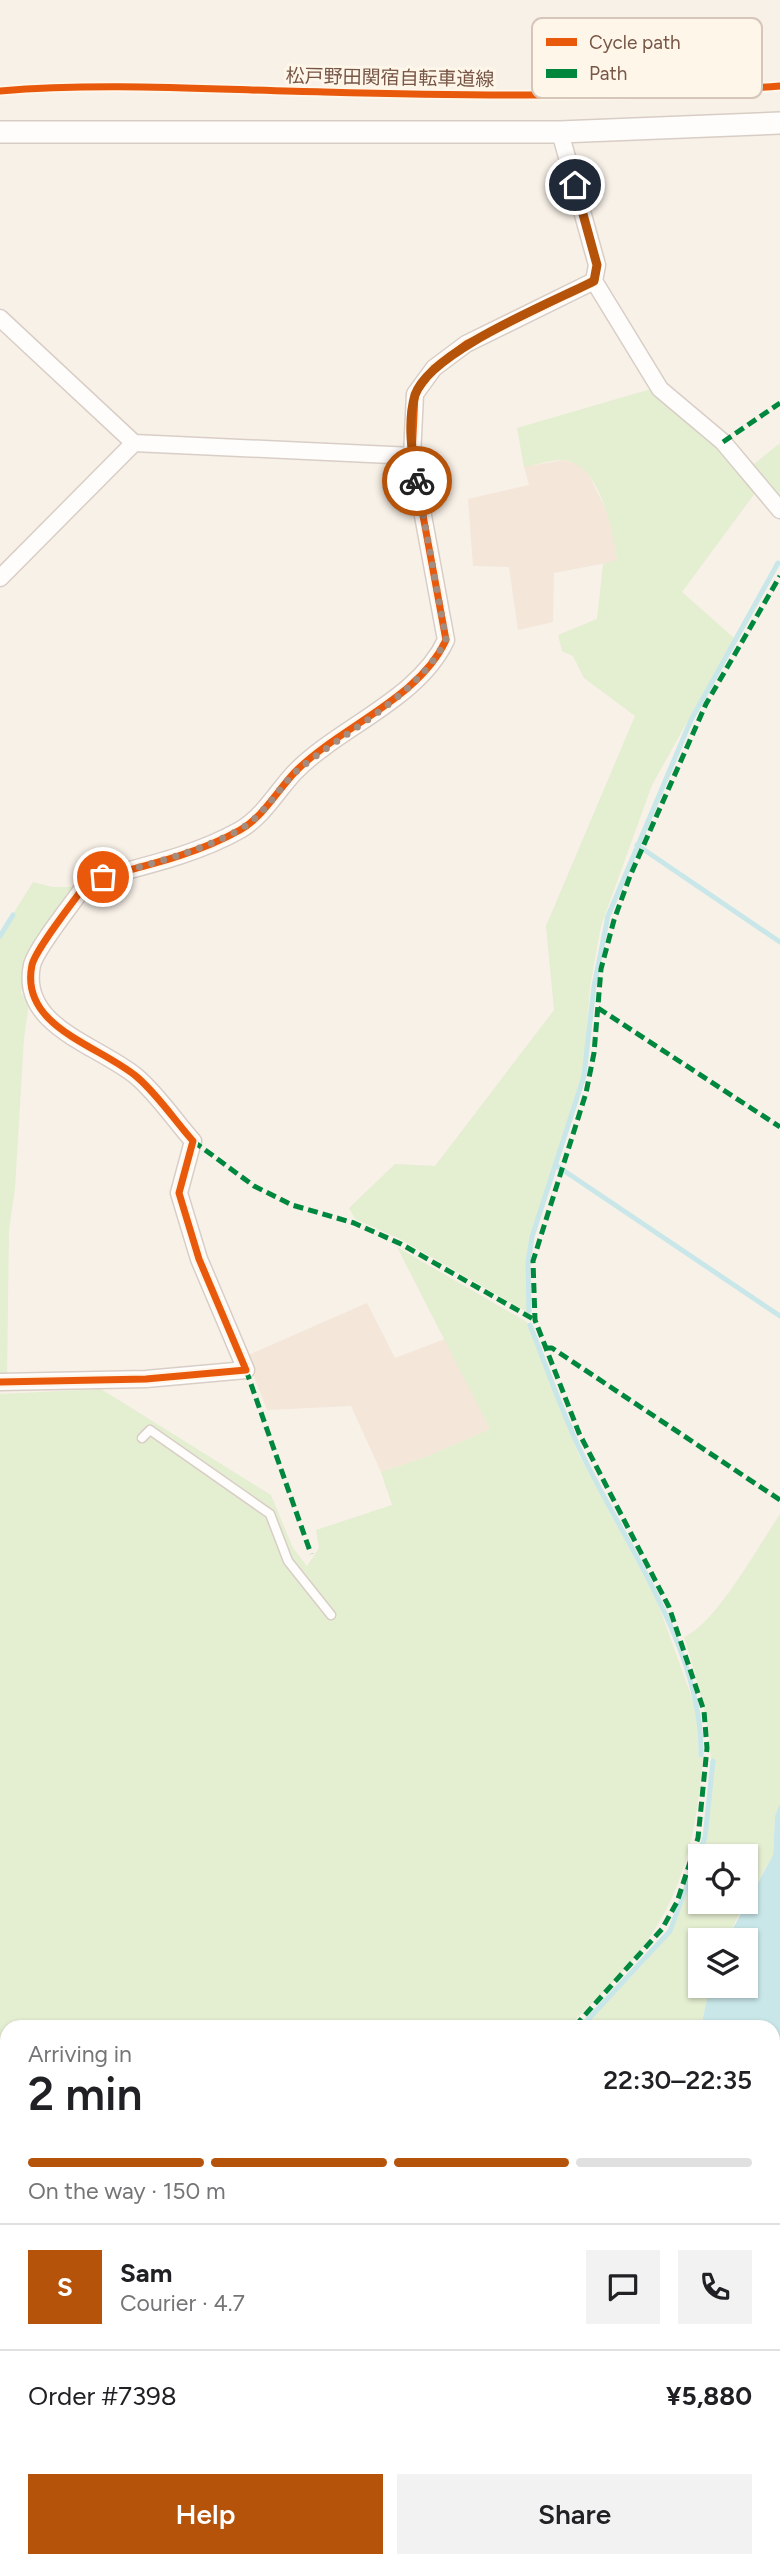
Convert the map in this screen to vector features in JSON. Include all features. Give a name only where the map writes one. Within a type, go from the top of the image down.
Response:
[{"type":"street","points":[[0,132],[560,132],[780,123]]},
{"type":"street","points":[[560,132],[597,265],[594,281],[660,389],[723,442],[780,510]]},
{"type":"street","points":[[0,1382],[146,1379],[246,1370],[199,1259],[179,1193],[193,1142],[137,1077],[49,1021],[34,1003],[30,982],[33,962],[88,881],[158,863],[241,829],[273,801],[296,771],[405,688],[440,654],[446,639],[412,456],[415,394],[434,368],[466,344],[594,281]]},
{"type":"street","points":[[0,318],[135,443],[412,456]]},
{"type":"street","points":[[0,578],[135,443]]},
{"type":"lane","points":[[142,1438],[150,1430],[270,1514],[288,1561],[331,1615]]},
{"type":"shaded area","points":[[563,460],[577,463],[589,475],[612,522],[617,561],[554,573],[553,622],[518,630],[509,567],[473,566],[468,499],[529,485],[524,467]]},
{"type":"shaded area","points":[[367,1303],[395,1358],[445,1339],[490,1429],[426,1457],[381,1472],[351,1406],[267,1410],[246,1356]]},
{"type":"green space","points":[[651,389],[725,451],[758,489],[682,592],[734,638],[652,785],[601,926],[590,987],[584,1069],[527,1253],[527,1312],[400,1239],[355,1219],[349,1208],[395,1164],[435,1166],[554,1010],[546,926],[635,716],[584,678],[573,656],[562,651],[558,635],[597,619],[603,564],[617,560],[602,500],[586,472],[575,463],[557,460],[524,467],[517,428]]},
{"type":"green space","points":[[780,443],[780,503],[749,468]]},
{"type":"green space","points":[[33,882],[52,887],[78,887],[24,980],[21,993],[29,1003],[24,1038],[15,1188],[9,1230],[7,1376],[0,1377],[0,935]]},
{"type":"green space","points":[[397,1247],[527,1322],[578,1453],[656,1598],[696,1709],[699,1757],[703,1758],[693,1832],[671,1901],[637,1955],[575,2020],[0,2020],[0,1394],[101,1389],[271,1495],[293,1548],[307,1566],[319,1548],[316,1530],[392,1505],[381,1472],[426,1457],[490,1429]]},
{"type":"green space","points":[[780,1514],[780,1803],[775,1816],[773,1855],[758,1881],[758,1844],[701,1844],[709,1808],[711,1754],[702,1699],[684,1637],[710,1617]]},
{"type":"green space","points":[[688,1886],[688,1914],[739,1914],[732,1928],[688,1928],[688,1998],[707,1998],[702,2020],[588,2020],[650,1956],[669,1931]]},
{"type":"water","points":[[780,1803],[780,2020],[702,2020],[707,1998],[758,1998],[758,1928],[733,1928],[741,1914],[758,1914],[758,1882],[773,1855],[775,1816]]},
{"type":"waterway","points":[[529,1311],[528,1262],[532,1237],[584,1076],[594,986],[608,916],[691,720],[778,563]]},
{"type":"waterway","points":[[637,845],[780,942]]},
{"type":"waterway","points":[[0,936],[13,915]]},
{"type":"waterway","points":[[557,1166],[780,1316]]},
{"type":"waterway","points":[[530,1325],[575,1438],[640,1562],[676,1638],[698,1716],[701,1755]]},
{"type":"waterway","points":[[588,2020],[670,1931],[705,1837],[713,1761]]},
{"type":"marked path","points":[[723,442],[780,403]]},
{"type":"marked path","points":[[580,2020],[662,1929],[677,1902],[698,1838],[707,1748],[704,1711],[669,1607],[579,1433],[535,1320],[533,1261],[586,1093],[594,1053],[601,969],[614,920],[630,876],[706,704],[780,576]]},
{"type":"marked path","points":[[598,1008],[780,1127]]},
{"type":"marked path","points":[[193,1141],[254,1186],[292,1205],[354,1223],[401,1244],[535,1320]]},
{"type":"marked path","points":[[546,1348],[552,1348],[780,1500]]},
{"type":"marked path","points":[[246,1370],[311,1554]]},
{"type":"cycle path","name":"松戸野田関宿自転車道線","points":[[762,87],[780,86]]},
{"type":"cycle path","name":"松戸野田関宿自転車道線","points":[[0,91],[121,87],[532,95]]},
{"type":"cycle path","points":[[0,1382],[146,1379],[246,1370],[199,1259],[179,1193],[193,1141],[137,1077],[49,1019],[38,1004],[31,986],[32,965],[48,936],[88,881],[185,854],[248,825],[295,772],[313,756],[398,696],[434,661],[446,640],[412,456],[415,394],[434,368],[466,344],[594,281]]},
{"type":"way so far","points":[[103,877],[158,863],[241,829],[273,801],[296,771],[405,688],[440,654],[446,639],[417,481]]},
{"type":"route","points":[[417,481],[412,456],[415,394],[434,368],[466,344],[594,281],[597,265],[575,185]]}]
